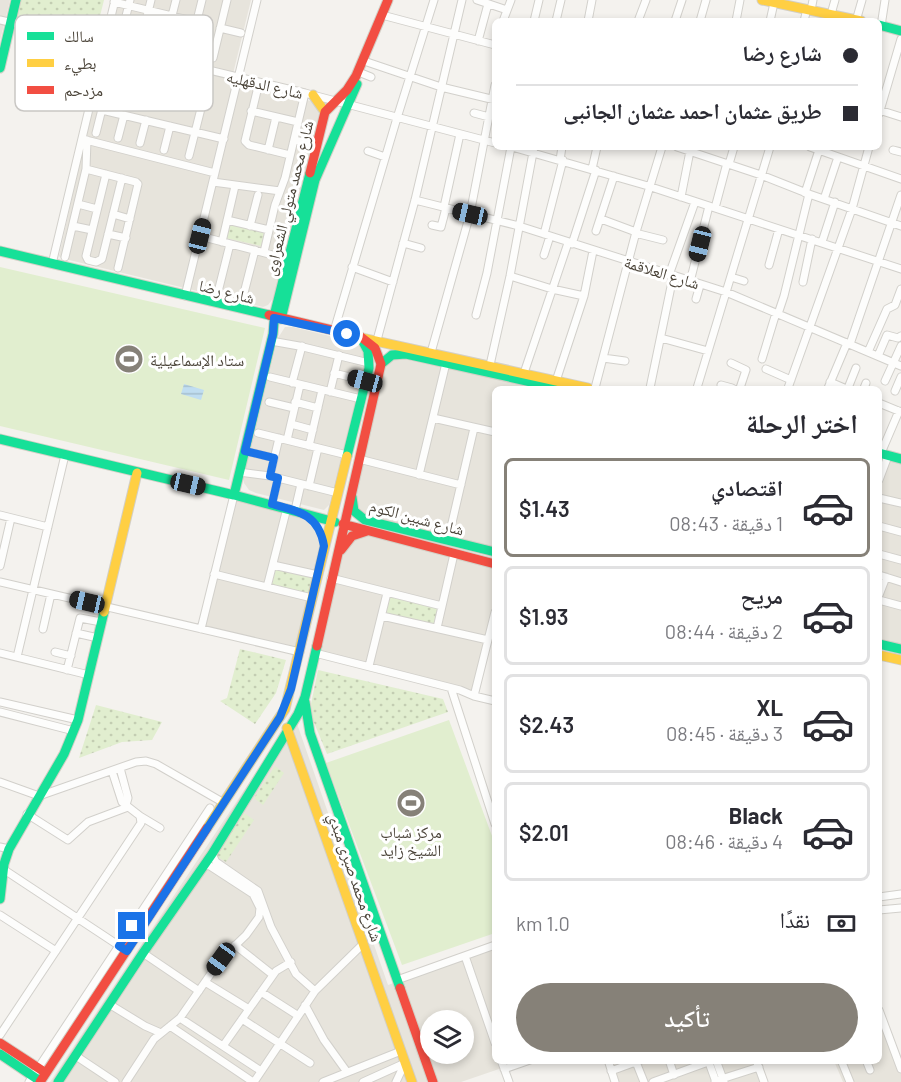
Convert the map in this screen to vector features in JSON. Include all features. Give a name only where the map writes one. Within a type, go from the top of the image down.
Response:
[{"type":"main road","points":[[0,42],[10,0]]},
{"type":"main road","points":[[0,68],[5,21],[16,0]]},
{"type":"main road","name":"شارع محمد متولي الشعراوى","points":[[234,495],[271,341],[314,184],[388,0]]},
{"type":"main road","points":[[762,0],[805,7],[846,18]]},
{"type":"main road","points":[[882,26],[901,31]]},
{"type":"main road","name":"شارع محمد متولي الشعراوى","points":[[278,319],[288,259],[314,153],[330,106],[348,90],[362,67]]},
{"type":"main road","points":[[309,94],[330,106],[338,107],[343,116]]},
{"type":"main road","points":[[314,153],[319,157],[325,156]]},
{"type":"main road","name":"شارع رضا","points":[[0,250],[278,319],[377,340],[430,355],[524,373],[550,386]]},
{"type":"main road","points":[[58,1082],[208,860],[289,731],[305,697],[381,360],[374,345],[361,338]]},
{"type":"main road","points":[[38,1077],[123,948],[194,850],[280,717],[287,702],[365,381],[369,361],[361,338]]},
{"type":"main road","name":"شارع رضا","points":[[369,361],[375,355],[381,360],[399,354],[430,355],[446,363],[548,386]]},
{"type":"main road","points":[[0,440],[315,516],[331,517],[346,509]]},
{"type":"main road","points":[[882,454],[901,459]]},
{"type":"main road","points":[[0,899],[4,848],[64,754],[78,720],[137,472]]},
{"type":"main road","name":"شارع شبين الكوم","points":[[351,491],[354,511],[360,518],[492,551]]},
{"type":"main road","points":[[294,510],[320,529],[324,546]]},
{"type":"main road","name":"شارع شبين الكوم","points":[[331,517],[343,524],[367,531],[492,563]]},
{"type":"main road","points":[[336,558],[350,537],[367,531]]},
{"type":"main road","points":[[307,622],[322,625]]},
{"type":"main road","points":[[882,645],[901,648]]},
{"type":"main road","points":[[882,656],[901,660]]},
{"type":"main road","name":"شارع محمد صبرى مبدي","points":[[293,681],[294,698],[287,719],[289,731],[412,1082]]},
{"type":"main road","name":"شارع محمد صبرى مبدي","points":[[305,697],[308,726],[433,1082]]},
{"type":"main road","points":[[325,837],[332,839],[338,837],[344,830]]},
{"type":"main road","points":[[194,850],[197,858],[208,860]]},
{"type":"main road","points":[[336,868],[337,862],[342,857],[348,856],[354,859]]},
{"type":"main road","points":[[177,875],[187,876],[191,885]]},
{"type":"main road","points":[[0,1043],[38,1077]]},
{"type":"main road","points":[[0,1054],[38,1077]]},
{"type":"street","points":[[147,15],[151,0]]},
{"type":"street","points":[[172,15],[176,0]]},
{"type":"street","points":[[198,15],[202,0]]},
{"type":"street","points":[[213,58],[227,0]]},
{"type":"street","points":[[185,296],[257,0]]},
{"type":"street","points":[[333,331],[434,0]]},
{"type":"street","points":[[377,340],[415,200],[462,0]]},
{"type":"street","points":[[477,0],[507,10]]},
{"type":"street","points":[[504,18],[511,0]]},
{"type":"street","points":[[535,18],[539,0]]},
{"type":"street","points":[[557,18],[561,0]]},
{"type":"street","points":[[589,18],[592,0]]},
{"type":"street","points":[[642,18],[646,0]]},
{"type":"street","points":[[676,18],[682,0]]},
{"type":"street","points":[[701,18],[706,0]]},
{"type":"street","points":[[737,18],[740,0]]},
{"type":"street","points":[[805,7],[813,0]]},
{"type":"street","points":[[831,14],[835,0]]},
{"type":"street","points":[[859,18],[862,0]]},
{"type":"street","points":[[882,18],[885,0]]},
{"type":"street","points":[[114,1],[129,3],[168,15]]},
{"type":"street","points":[[771,18],[777,2]]},
{"type":"street","points":[[478,41],[488,4]]},
{"type":"street","points":[[382,15],[492,44]]},
{"type":"street","points":[[220,28],[241,33]]},
{"type":"street","points":[[882,102],[901,39]]},
{"type":"street","points":[[362,67],[410,76],[441,87],[492,99]]},
{"type":"street","points":[[362,67],[371,77]]},
{"type":"street","name":"شارع الدقهليه","points":[[213,71],[309,94],[330,106],[348,104],[492,142]]},
{"type":"street","points":[[256,91],[245,141],[249,146],[291,155]]},
{"type":"street","points":[[264,252],[298,122],[309,94]]},
{"type":"street","points":[[430,355],[470,214],[492,106]]},
{"type":"street","points":[[52,264],[90,111]]},
{"type":"street","points":[[96,133],[102,111]]},
{"type":"street","points":[[106,111],[224,139]]},
{"type":"street","points":[[189,156],[200,111]]},
{"type":"street","points":[[251,111],[298,122]]},
{"type":"street","points":[[474,113],[489,117]]},
{"type":"street","points":[[882,113],[901,117]]},
{"type":"street","points":[[118,138],[124,115]]},
{"type":"street","points":[[268,150],[276,117]]},
{"type":"street","points":[[140,144],[146,120]]},
{"type":"street","points":[[164,150],[170,126]]},
{"type":"street","points":[[432,225],[441,227],[460,134]]},
{"type":"street","points":[[65,257],[86,169],[84,140]]},
{"type":"street","points":[[84,140],[215,173]]},
{"type":"street","points":[[294,140],[308,143]]},
{"type":"street","points":[[476,315],[487,276],[511,150]]},
{"type":"street","points":[[490,365],[510,276],[533,150],[901,269]]},
{"type":"street","points":[[544,255],[562,150]]},
{"type":"street","points":[[524,373],[570,243],[594,169],[597,150]]},
{"type":"street","points":[[596,386],[635,232],[661,150]]},
{"type":"street","points":[[681,197],[687,150]]},
{"type":"street","points":[[690,282],[712,207],[734,150]]},
{"type":"street","points":[[698,386],[769,150]]},
{"type":"street","points":[[762,359],[784,296],[816,150]]},
{"type":"street","points":[[821,150],[901,179]]},
{"type":"street","points":[[789,386],[852,208],[868,150]]},
{"type":"street","points":[[368,151],[385,157]]},
{"type":"street","points":[[703,151],[728,164],[807,194],[901,226]]},
{"type":"street","points":[[824,199],[838,157]]},
{"type":"street","points":[[86,169],[138,184],[118,268]]},
{"type":"street","points":[[106,174],[86,257],[96,262],[102,259],[122,178]]},
{"type":"street","points":[[596,231],[614,176]]},
{"type":"street","points":[[213,183],[280,191]]},
{"type":"street","points":[[222,242],[235,186]]},
{"type":"street","points":[[250,226],[258,195]]},
{"type":"street","points":[[829,385],[849,343],[901,195]]},
{"type":"street","points":[[99,200],[116,204]]},
{"type":"street","name":"شارع العلاقمة","points":[[415,200],[519,226],[726,292],[897,365]]},
{"type":"street","points":[[650,386],[671,276],[695,202]]},
{"type":"street","points":[[822,242],[835,202]]},
{"type":"street","points":[[78,204],[97,209]]},
{"type":"street","points":[[113,214],[130,219]]},
{"type":"street","points":[[600,219],[663,240]]},
{"type":"street","points":[[227,220],[269,230]]},
{"type":"street","points":[[73,226],[92,230]]},
{"type":"street","points":[[770,265],[779,229]]},
{"type":"street","points":[[108,234],[126,238]]},
{"type":"street","points":[[200,236],[288,259]]},
{"type":"street","points":[[803,282],[812,239]]},
{"type":"street","points":[[90,240],[105,244]]},
{"type":"street","points":[[403,243],[421,249]]},
{"type":"street","points":[[218,291],[230,244]]},
{"type":"street","points":[[243,297],[255,250]]},
{"type":"street","points":[[552,386],[584,296],[593,251]]},
{"type":"street","points":[[352,267],[393,282]]},
{"type":"street","points":[[510,276],[552,290],[584,296]]},
{"type":"street","points":[[731,276],[744,281]]},
{"type":"street","points":[[696,299],[700,285]]},
{"type":"street","points":[[868,352],[887,309],[895,304],[901,289]]},
{"type":"street","points":[[890,306],[901,311]]},
{"type":"street","points":[[878,356],[887,335],[898,338],[901,336]]},
{"type":"street","points":[[661,338],[708,351]]},
{"type":"street","points":[[271,341],[369,361]]},
{"type":"street","points":[[287,440],[295,405],[302,346]]},
{"type":"street","points":[[885,381],[897,365],[901,346]]},
{"type":"street","points":[[309,446],[318,408],[339,356]]},
{"type":"street","points":[[603,358],[625,361]]},
{"type":"street","points":[[419,475],[446,363]]},
{"type":"street","points":[[731,363],[746,370],[741,386]]},
{"type":"street","points":[[847,386],[856,368]]},
{"type":"street","points":[[766,369],[791,380]]},
{"type":"street","points":[[334,373],[365,381]]},
{"type":"street","points":[[270,377],[361,399]]},
{"type":"street","points":[[894,391],[901,377]]},
{"type":"street","points":[[269,402],[318,408]]},
{"type":"street","points":[[882,404],[900,412],[882,454]]},
{"type":"street","points":[[433,418],[492,431]]},
{"type":"street","points":[[291,424],[313,430]]},
{"type":"street","points":[[448,540],[474,428]]},
{"type":"street","points":[[258,434],[347,455]]},
{"type":"street","points":[[270,476],[279,438]]},
{"type":"street","points":[[267,587],[273,565],[318,448]]},
{"type":"street","points":[[245,451],[274,458]]},
{"type":"street","points":[[17,657],[65,455]]},
{"type":"street","points":[[358,459],[461,485]]},
{"type":"street","points":[[239,472],[270,476],[338,493]]},
{"type":"street","points":[[272,504],[278,478]]},
{"type":"street","name":"شارع محمد متولي الشعراوى","points":[[201,629],[234,495]]},
{"type":"street","points":[[882,499],[901,503]]},
{"type":"street","points":[[0,515],[48,527]]},
{"type":"street","points":[[0,566],[11,518]]},
{"type":"street","points":[[882,527],[901,532]]},
{"type":"street","points":[[437,628],[454,554]]},
{"type":"street","points":[[882,555],[901,560]]},
{"type":"street","points":[[273,565],[318,575]]},
{"type":"street","points":[[214,574],[312,598]]},
{"type":"street","points":[[882,576],[901,582]]},
{"type":"street","points":[[331,578],[442,606]]},
{"type":"street","points":[[0,582],[300,652]]},
{"type":"street","points":[[369,666],[387,593]]},
{"type":"street","points":[[43,628],[51,594]]},
{"type":"street","points":[[882,601],[901,606]]},
{"type":"street","points":[[382,616],[488,640]]},
{"type":"street","points":[[67,670],[80,618],[101,622]]},
{"type":"street","points":[[474,696],[492,624]]},
{"type":"street","points":[[76,633],[98,638]]},
{"type":"street","points":[[55,652],[71,656]]},
{"type":"street","points":[[0,653],[88,675]]},
{"type":"street","points":[[315,653],[492,700]]},
{"type":"street","points":[[451,688],[492,815]]},
{"type":"street","points":[[0,702],[78,720]]},
{"type":"street","points":[[0,712],[74,731]]},
{"type":"street","points":[[0,782],[39,796],[141,762],[156,764],[224,803]]},
{"type":"street","points":[[116,769],[121,801],[160,828]]},
{"type":"street","points":[[27,814],[68,840],[85,824],[127,806]]},
{"type":"street","points":[[2,876],[78,918],[123,948],[210,808]]},
{"type":"street","points":[[0,1035],[140,825],[140,816]]},
{"type":"street","points":[[208,860],[210,866],[250,891],[262,908],[296,974],[315,991]]},
{"type":"street","points":[[126,1082],[154,1039],[180,1018],[221,959],[246,936],[262,908],[256,889],[216,862],[208,860]]},
{"type":"street","points":[[882,897],[901,894]]},
{"type":"street","points":[[882,910],[901,908]]},
{"type":"street","points":[[0,915],[56,951]]},
{"type":"street","points":[[170,1026],[254,1082],[315,991],[363,944]]},
{"type":"street","points":[[235,945],[273,975]]},
{"type":"street","points":[[397,980],[492,946]]},
{"type":"street","points":[[143,953],[199,991]]},
{"type":"street","points":[[465,956],[492,1034]]},
{"type":"street","points":[[223,1046],[273,975],[291,962]]},
{"type":"street","points":[[205,981],[249,1009]]},
{"type":"street","points":[[261,992],[297,1015]]},
{"type":"street","points":[[109,1004],[161,1033]]},
{"type":"street","points":[[304,1005],[324,1040],[347,1072]]},
{"type":"street","points":[[180,1018],[261,1071]]},
{"type":"street","points":[[242,1019],[310,1063]]},
{"type":"street","points":[[882,1026],[901,1069]]},
{"type":"street","points":[[322,1082],[401,1051]]},
{"type":"street","points":[[76,1056],[115,1082]]},
{"type":"street","points":[[363,1082],[405,1063]]},
{"type":"street","points":[[396,1082],[405,1063]]},
{"type":"street","points":[[502,1064],[509,1082]]},
{"type":"street","points":[[504,1070],[520,1064]]},
{"type":"street","points":[[609,1064],[615,1082]]},
{"type":"street","points":[[611,1071],[631,1064]]},
{"type":"street","points":[[640,1064],[644,1082]]},
{"type":"street","points":[[670,1064],[674,1075]]},
{"type":"street","points":[[653,1082],[703,1064]]},
{"type":"street","points":[[712,1064],[719,1081],[758,1064],[764,1082]]},
{"type":"street","points":[[843,1064],[850,1082]]},
{"type":"street","points":[[868,1064],[870,1070]]},
{"type":"street","points":[[380,1082],[385,1072]]},
{"type":"shaded area","points":[[0,0],[10,0],[0,41]]},
{"type":"shaded area","points":[[119,0],[251,0],[231,82],[315,102],[320,110],[275,296],[268,305],[263,307],[59,256],[92,111],[213,111],[213,15],[115,15]]},
{"type":"shaded area","points":[[285,327],[354,342],[361,347],[366,359],[329,505],[324,510],[256,493],[249,490],[244,483],[243,478],[278,338]]},
{"type":"shaded area","points":[[399,354],[535,386],[492,386],[492,550],[358,514],[352,490],[382,365]]},
{"type":"shaded area","points":[[882,455],[901,460],[901,650],[882,645]]},
{"type":"shaded area","points":[[235,497],[299,512],[316,524],[322,534],[324,546],[298,650],[202,628]]},
{"type":"shaded area","points":[[367,531],[492,563],[492,623],[474,696],[316,653],[346,541]]},
{"type":"shaded area","points":[[294,715],[388,985],[492,949],[492,1064],[513,1064],[461,1082],[50,1082]]},
{"type":"shaded area","points":[[882,1022],[901,1074],[901,1082],[843,1082],[835,1064],[882,1064]]},
{"type":"shaded area","points":[[607,1064],[756,1064],[763,1082],[613,1082]]},
{"type":"green space","points":[[20,0],[104,0],[100,15],[16,15]]},
{"type":"green space","points":[[230,224],[264,232],[261,246],[226,238]]},
{"type":"green space","name":"ستاد الإسماعيلية","points":[[0,267],[265,328],[229,480],[0,426]]},
{"type":"green space","points":[[273,565],[315,575],[310,597],[268,586]]},
{"type":"green space","points":[[387,594],[441,607],[436,627],[383,615]]},
{"type":"green space","points":[[240,649],[286,660],[276,693],[255,724],[220,701],[227,698]]},
{"type":"green space","points":[[318,670],[443,699],[448,712],[327,754],[313,720],[311,704]]},
{"type":"green space","points":[[96,705],[162,722],[152,740],[122,742],[79,758]]},
{"type":"green space","name":"مركز شباب الشيخ زايد","points":[[449,720],[492,836],[492,934],[402,965],[326,763]]},
{"type":"green space","points":[[275,766],[284,773],[263,805],[254,798]]},
{"type":"green space","points":[[244,813],[254,820],[226,862],[216,856]]},
{"type":"water","points":[[184,384],[204,390],[201,400],[181,394]]},
{"type":"traffic: fast","points":[[0,68],[16,0]]},
{"type":"traffic: fast","points":[[882,26],[901,31]]},
{"type":"traffic: fast","points":[[281,319],[315,180],[357,84]]},
{"type":"traffic: fast","points":[[234,495],[273,334],[275,312],[310,173]]},
{"type":"traffic: fast","points":[[0,251],[269,315]]},
{"type":"traffic: fast","points":[[347,456],[369,368],[368,351],[361,338]]},
{"type":"traffic: fast","points":[[381,364],[392,355],[406,354],[549,386]]},
{"type":"traffic: fast","points":[[0,439],[234,495],[335,522]]},
{"type":"traffic: fast","points":[[882,454],[901,459]]},
{"type":"traffic: fast","points":[[352,497],[354,511],[365,520],[492,551]]},
{"type":"traffic: fast","points":[[0,899],[4,864],[9,849],[64,754],[78,720],[104,612]]},
{"type":"traffic: fast","points":[[882,645],[901,649]]},
{"type":"traffic: fast","points":[[58,1082],[212,854],[298,714],[305,697],[317,646]]},
{"type":"traffic: fast","points":[[305,702],[310,733],[400,988]]},
{"type":"traffic: fast","points":[[0,1054],[40,1081]]},
{"type":"traffic: slow","points":[[762,0],[847,18]]},
{"type":"traffic: slow","points":[[313,95],[325,112]]},
{"type":"traffic: slow","points":[[362,338],[579,386]]},
{"type":"traffic: slow","points":[[207,828],[285,709],[347,456]]},
{"type":"traffic: slow","points":[[104,612],[137,473]]},
{"type":"traffic: slow","points":[[882,656],[901,660]]},
{"type":"traffic: slow","points":[[287,728],[412,1082]]},
{"type":"traffic: jam","points":[[310,173],[325,112],[347,90],[356,76],[388,0]]},
{"type":"traffic: jam","points":[[269,315],[361,337],[375,348],[381,364],[317,646]]},
{"type":"traffic: jam","points":[[343,524],[492,563]]},
{"type":"traffic: jam","points":[[341,550],[352,536],[367,531]]},
{"type":"traffic: jam","points":[[40,1082],[207,828]]},
{"type":"traffic: jam","points":[[400,988],[433,1082]]},
{"type":"traffic: jam","points":[[0,1043],[46,1073]]},
{"type":"place","name":"ستاد الإسماعيلية","points":[[129,359]]},
{"type":"place","name":"مركز شباب الشيخ زايد","points":[[411,803]]},
{"type":"route","points":[[132,926],[119,946],[127,951],[285,709],[296,667],[324,546],[322,534],[316,524],[299,512],[272,504],[278,478],[270,476],[274,458],[245,451],[273,334],[274,318],[347,334]]}]
